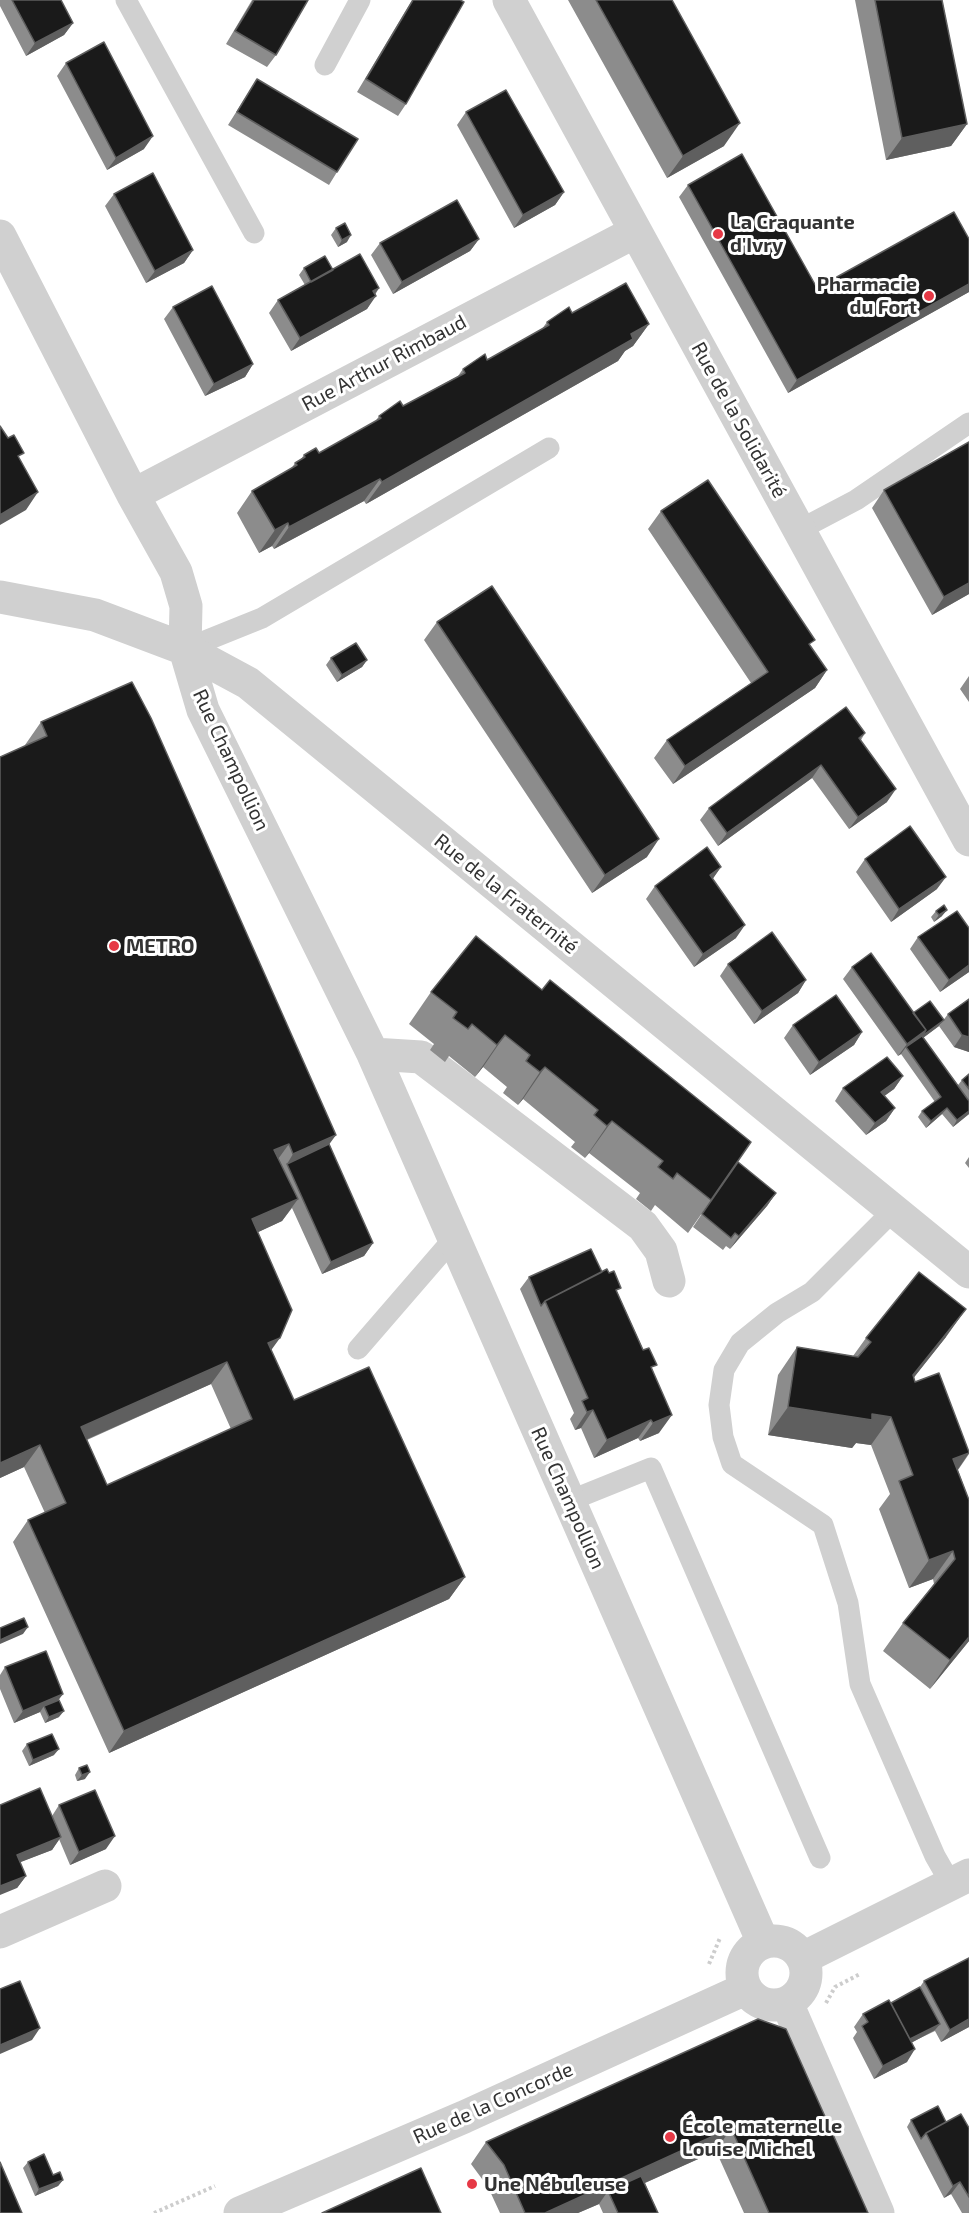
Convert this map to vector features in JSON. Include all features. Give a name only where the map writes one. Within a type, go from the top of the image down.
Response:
[{"type":"street","name":"Rue de la Solidarité","points":[[509,0],[969,840]]},
{"type":"street","name":"Rue Arthur Rimbaud","points":[[133,495],[635,232]]},
{"type":"street","name":"Rue Champollion","points":[[0,236],[133,495],[176,572],[186,606],[185,649],[203,710],[373,1054],[757,1929]]},
{"type":"street","name":"Rue de la Fraternité","points":[[0,597],[94,615],[185,649],[248,683],[969,1272]]},
{"type":"street","points":[[373,1054],[421,1057],[643,1226],[661,1251],[669,1281]]},
{"type":"street","points":[[803,1958],[960,1880]]},
{"type":"street","points":[[0,1932],[105,1886]]},
{"type":"street","points":[[757,1929],[793,1946],[803,1958],[807,1976],[801,1992],[787,2003],[771,2006],[756,2001],[745,1989],[741,1976],[743,1961],[751,1950],[757,1929]]},
{"type":"street","name":"Rue de la Concorde","points":[[240,2213],[464,2117],[745,1989]]},
{"type":"street","points":[[787,2003],[878,2213]]},
{"type":"lane","points":[[126,0],[254,233]]},
{"type":"lane","points":[[325,65],[360,0]]},
{"type":"lane","points":[[799,530],[856,500],[969,423]]},
{"type":"lane","points":[[185,649],[262,618],[549,448]]},
{"type":"lane","points":[[893,1211],[812,1292],[777,1313],[740,1343],[724,1370],[719,1406],[723,1437],[732,1464],[823,1525],[848,1603],[860,1684],[935,1856],[960,1880]]},
{"type":"lane","points":[[358,1349],[454,1238]]},
{"type":"lane","points":[[569,1501],[651,1468],[820,1858]]},
{"type":"path","points":[[701,1968],[710,1963],[716,1945],[725,1932],[737,1922],[757,1929]]},
{"type":"path","points":[[154,2213],[219,2183]]},
{"type":"building","points":[[12,0],[61,0],[73,23],[35,43]]},
{"type":"building","points":[[254,0],[308,0],[276,55],[235,31]]},
{"type":"building","points":[[413,0],[460,0],[464,2],[406,104],[366,79]]},
{"type":"building","points":[[596,0],[672,0],[740,123],[683,156]]},
{"type":"building","points":[[875,0],[942,0],[967,124],[902,138]]},
{"type":"building","points":[[104,42],[153,136],[116,158],[66,63]]},
{"type":"building","points":[[257,79],[358,139],[337,172],[237,112]]},
{"type":"building","points":[[506,90],[564,192],[523,215],[466,112]]},
{"type":"building","points":[[742,154],[817,288],[954,212],[969,239],[969,284],[797,380],[688,185]]},
{"type":"building","points":[[153,173],[193,250],[155,271],[114,194]]},
{"type":"building","points":[[457,200],[479,239],[402,282],[380,243]]},
{"type":"building","points":[[345,223],[351,235],[342,240],[336,228]]},
{"type":"building","points":[[360,254],[379,288],[373,291],[376,296],[300,338],[278,300]]},
{"type":"building","points":[[325,256],[333,270],[311,282],[304,268]]},
{"type":"building","points":[[626,283],[649,324],[631,334],[633,339],[382,482],[380,479],[289,527],[288,523],[275,530],[252,491],[297,465],[295,463],[316,448],[319,453],[381,418],[379,416],[400,401],[403,406],[465,373],[463,369],[485,354],[487,360],[549,325],[547,322],[569,307],[572,313]]},
{"type":"building","points":[[212,286],[253,364],[214,384],[173,307]]},
{"type":"building","points":[[0,426],[8,438],[14,435],[24,453],[18,456],[38,492],[0,515]]},
{"type":"building","points":[[969,442],[969,583],[944,597],[884,490]]},
{"type":"building","points":[[708,480],[815,640],[809,644],[827,670],[685,766],[667,740],[768,672],[661,511]]},
{"type":"building","points":[[492,586],[659,839],[605,875],[437,622]]},
{"type":"building","points":[[356,643],[367,660],[342,675],[331,658]]},
{"type":"building","points":[[132,682],[151,718],[336,1135],[293,1154],[289,1144],[274,1150],[298,1199],[252,1219],[292,1310],[280,1338],[268,1343],[294,1400],[369,1367],[465,1577],[124,1731],[28,1520],[66,1503],[40,1445],[0,1463],[0,757],[47,736],[41,722]],"holes":[[[227,1362],[252,1419],[107,1485],[81,1427]]]},
{"type":"building","points":[[846,707],[865,733],[859,738],[896,789],[858,817],[821,765],[727,833],[709,808]]},
{"type":"building","points":[[910,826],[946,877],[899,909],[865,859]]},
{"type":"building","points":[[707,847],[721,867],[710,875],[745,925],[703,954],[655,886]]},
{"type":"building","points":[[944,905],[947,910],[939,915],[936,911]]},
{"type":"building","points":[[957,911],[969,928],[969,965],[949,980],[918,937]]},
{"type":"building","points":[[772,932],[806,980],[762,1011],[728,964]]},
{"type":"building","points":[[476,936],[542,990],[550,980],[751,1142],[711,1200],[677,1173],[673,1179],[658,1167],[663,1161],[612,1121],[607,1126],[594,1115],[598,1110],[545,1067],[540,1072],[526,1061],[530,1055],[505,1035],[497,1045],[472,1024],[468,1029],[453,1018],[457,1012],[431,992]]},
{"type":"building","points":[[871,953],[926,1030],[907,1044],[852,967]]},
{"type":"building","points":[[836,995],[862,1032],[819,1062],[793,1025]]},
{"type":"building","points":[[969,999],[969,1037],[962,1035],[948,1014]]},
{"type":"building","points":[[930,1001],[944,1020],[922,1036],[926,1030],[913,1013]]},
{"type":"building","points":[[922,1036],[969,1101],[969,1111],[957,1120],[947,1108],[931,1121],[922,1111],[941,1097],[906,1047]]},
{"type":"building","points":[[887,1057],[903,1076],[881,1092],[895,1108],[875,1123],[843,1088]]},
{"type":"building","points":[[969,1074],[969,1089],[962,1080]]},
{"type":"building","points":[[329,1144],[373,1243],[331,1262],[287,1164]]},
{"type":"building","points":[[738,1162],[776,1193],[739,1236],[735,1233],[731,1238],[702,1214]]},
{"type":"building","points":[[591,1249],[602,1272],[545,1301],[541,1306],[529,1277]]},
{"type":"building","points":[[607,1269],[609,1273],[614,1271],[621,1288],[616,1290],[643,1350],[649,1348],[657,1365],[651,1367],[672,1415],[653,1423],[651,1420],[607,1440],[593,1410],[587,1412],[582,1401],[588,1398],[545,1301]]},
{"type":"building","points":[[919,1272],[966,1309],[913,1375],[915,1382],[939,1373],[969,1452],[953,1459],[969,1500],[969,1637],[950,1660],[903,1623],[955,1559],[953,1551],[929,1560],[899,1481],[913,1475],[891,1417],[872,1414],[872,1420],[788,1407],[797,1347],[858,1357],[871,1342],[866,1338]]},
{"type":"building","points":[[24,1618],[28,1627],[0,1640],[0,1628]]},
{"type":"building","points":[[46,1651],[63,1694],[23,1711],[5,1667]]},
{"type":"building","points":[[59,1700],[64,1711],[49,1717],[44,1706]]},
{"type":"building","points":[[52,1734],[59,1749],[33,1760],[27,1744]]},
{"type":"building","points":[[87,1765],[90,1772],[82,1775],[79,1768]]},
{"type":"building","points":[[40,1788],[61,1837],[17,1855],[26,1876],[0,1886],[0,1805]]},
{"type":"building","points":[[95,1790],[115,1836],[79,1852],[59,1805]]},
{"type":"building","points":[[969,1958],[969,2019],[950,2030],[924,1981]]},
{"type":"building","points":[[20,1981],[40,2028],[0,2045],[0,1989]]},
{"type":"building","points":[[920,1987],[940,2024],[910,2039],[891,2003]]},
{"type":"building","points":[[889,2000],[915,2049],[883,2066],[862,2026],[868,2022],[863,2014]]},
{"type":"building","name":"École maternelle Louise Michel","points":[[758,2019],[786,2029],[868,2213],[769,2213],[731,2128],[545,2213],[525,2213],[504,2165],[486,2142]]},
{"type":"building","points":[[938,2106],[946,2122],[926,2133],[921,2139],[911,2120]]},
{"type":"building","points":[[961,2114],[969,2128],[969,2197],[960,2182],[953,2186],[926,2133]]},
{"type":"building","points":[[44,2154],[53,2175],[60,2172],[63,2180],[39,2189],[28,2162]]},
{"type":"building","points":[[0,2162],[22,2213],[0,2213]]},
{"type":"building","points":[[421,2168],[441,2213],[322,2213]]},
{"type":"building","points":[[641,2176],[658,2213],[618,2213],[608,2191]]},
{"type":"place","name":"La Craquante d'Ivry","points":[[718,234]]},
{"type":"place","name":"Pharmacie du Fort","points":[[929,296]]},
{"type":"place","name":"METRO","points":[[114,946]]},
{"type":"place","name":"École maternelle Louise Michel","points":[[670,2137]]},
{"type":"place","name":"Une Nébuleuse","points":[[472,2184]]}]
